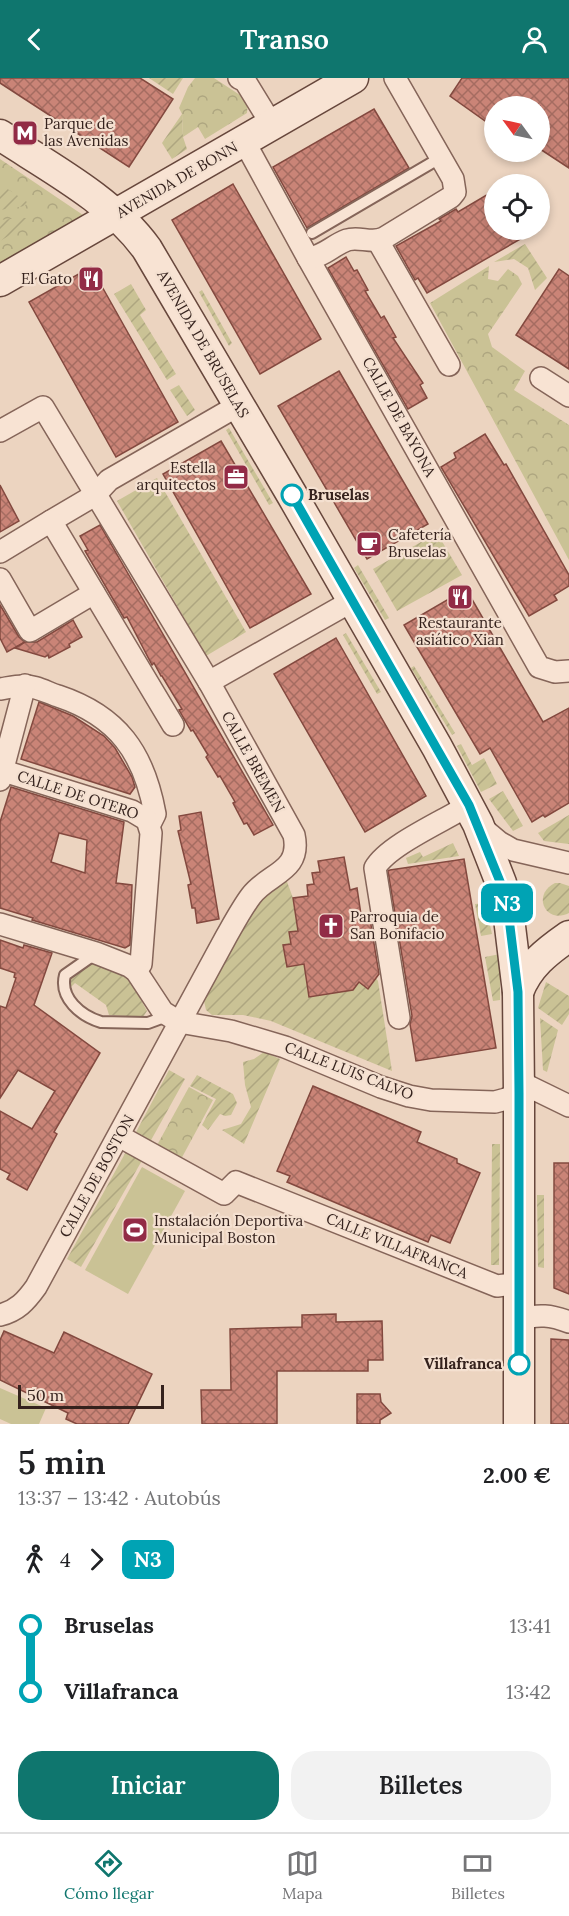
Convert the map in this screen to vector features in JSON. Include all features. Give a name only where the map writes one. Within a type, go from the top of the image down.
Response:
[{"type":"street","points":[[239,78],[245,81],[272,125]]},
{"type":"street","name":"AVENIDA DE BONN","points":[[0,281],[354,78]]},
{"type":"street","points":[[308,258],[316,257],[347,240],[378,241],[451,198],[455,192],[456,185],[395,78]]},
{"type":"street","name":"AVENIDA DE BRUSELAS","points":[[0,135],[117,214],[147,249],[352,601],[473,815],[501,884],[508,910],[518,992],[519,1424]]},
{"type":"street","name":"CALLE DE BAYONA","points":[[244,141],[539,667],[555,672],[569,671]]},
{"type":"street","points":[[378,241],[449,365]]},
{"type":"street","points":[[541,378],[569,396]]},
{"type":"street","points":[[0,552],[96,495],[109,480],[239,405]]},
{"type":"street","name":"CALLE BREMEN","points":[[0,431],[43,407],[209,681],[294,835],[296,843],[291,863],[251,895],[173,1019]]},
{"type":"street","points":[[51,521],[173,725]]},
{"type":"street","points":[[0,579],[30,631],[94,594]]},
{"type":"street","points":[[209,681],[352,601]]},
{"type":"street","points":[[0,689],[25,685],[2,775]]},
{"type":"street","name":"CALLE DE OTERO","points":[[25,685],[81,704],[112,725],[129,744],[140,762],[155,814],[150,824],[141,964],[136,971]]},
{"type":"street","name":"CALLE DE OTERO","points":[[2,775],[132,811],[142,815],[150,824]]},
{"type":"street","points":[[399,1018],[375,868],[379,860],[392,849],[473,815],[499,842],[513,850],[569,862]]},
{"type":"street","points":[[0,924],[122,962],[136,971],[173,1019]]},
{"type":"street","points":[[518,992],[531,967],[546,952],[569,936]]},
{"type":"street","name":"CALLE LUIS CALVO","points":[[173,1019],[231,1031],[285,1047],[409,1096],[431,1100],[495,1102],[506,1099],[519,1085]]},
{"type":"street","name":"CALLE DE BOSTON","points":[[0,1316],[14,1311],[25,1302],[36,1287],[119,1136],[173,1019]]},
{"type":"street","points":[[519,1085],[528,1086],[569,1106]]},
{"type":"street","name":"CALLE VILLAFRANCA","points":[[119,1136],[224,1194],[236,1182],[497,1286],[520,1283]]},
{"type":"street","points":[[519,1320],[536,1315],[552,1315],[569,1322]]},
{"type":"lane","points":[[312,233],[440,158]]},
{"type":"lane","points":[[96,953],[65,975],[64,992],[70,1003],[94,1020],[101,1022],[148,1023],[173,1019]]},
{"type":"green space","points":[[149,78],[183,78],[173,94]]},
{"type":"green space","points":[[195,78],[214,78],[246,99],[248,101],[247,113],[205,139],[198,127],[183,137],[182,114],[179,108],[188,87]]},
{"type":"green space","points":[[182,114],[183,137],[187,149],[172,159],[162,143]]},
{"type":"green space","points":[[0,159],[83,215],[0,264]]},
{"type":"green space","points":[[0,184],[27,202],[25,206],[0,210]]},
{"type":"green space","points":[[29,218],[32,222],[0,241],[0,220]]},
{"type":"green space","points":[[525,244],[547,278],[535,290],[528,268],[514,259],[494,262]]},
{"type":"green space","points":[[489,266],[488,279],[498,281],[508,269],[518,276],[522,284],[488,334],[492,347],[525,371],[514,390],[569,425],[569,560],[430,303]]},
{"type":"green space","points":[[131,284],[146,310],[140,315],[176,374],[167,380],[114,294]]},
{"type":"green space","points":[[202,290],[232,343],[229,346],[199,292]]},
{"type":"green space","points":[[179,385],[195,410],[187,416],[170,390]]},
{"type":"green space","points":[[229,428],[273,503],[269,505],[226,430]]},
{"type":"green space","points":[[157,478],[246,632],[206,656],[117,501]]},
{"type":"green space","points":[[437,533],[462,575],[397,611],[373,569]]},
{"type":"green space","points":[[358,565],[389,618],[385,620],[354,568]]},
{"type":"green space","points":[[346,633],[381,692],[377,694],[343,635]]},
{"type":"green space","points":[[414,666],[455,733],[452,735],[411,668]]},
{"type":"green space","points":[[461,744],[472,765],[484,758],[497,784],[481,792],[457,746]]},
{"type":"green space","points":[[503,791],[523,826],[513,831],[489,799]]},
{"type":"green space","points":[[569,815],[569,844],[544,841],[538,833]]},
{"type":"green space","points":[[453,843],[459,856],[408,864],[406,858],[420,852],[423,857]]},
{"type":"green space","points":[[286,879],[293,898],[298,931],[289,932],[291,944],[283,946],[287,967],[304,964],[310,997],[353,990],[359,982],[368,989],[374,975],[378,981],[392,1071],[271,1021],[243,1015],[212,1015],[206,1010],[204,1001],[259,900]]},
{"type":"green space","points":[[555,883],[569,886],[569,913],[561,916],[548,912],[544,907],[544,894]]},
{"type":"green space","points":[[485,903],[492,934],[481,936],[475,904]]},
{"type":"green space","points":[[500,954],[500,1000],[493,1001],[485,957]]},
{"type":"green space","points":[[95,960],[115,969],[128,979],[147,1011],[143,1017],[109,1015],[106,1005],[75,983],[70,988],[70,979]]},
{"type":"green space","points":[[546,982],[569,996],[569,1014],[562,1025],[538,1008]]},
{"type":"green space","points":[[540,1018],[558,1030],[547,1072],[543,1070]]},
{"type":"green space","points":[[264,1052],[280,1059],[244,1144],[222,1130],[241,1124],[251,1107],[245,1085],[243,1062],[254,1059]]},
{"type":"green space","points":[[169,1070],[185,1079],[150,1142],[135,1134]]},
{"type":"green space","points":[[197,1075],[233,1094],[237,1103],[231,1115],[220,1114],[208,1130],[202,1125],[216,1099],[190,1086]]},
{"type":"green space","points":[[189,1087],[213,1100],[180,1161],[156,1147]]},
{"type":"green space","points":[[492,1144],[500,1144],[499,1265],[491,1265]]},
{"type":"green space","points":[[128,1148],[144,1157],[81,1267],[67,1259]]},
{"type":"green space","name":"Instalación Deportiva Municipal Boston","points":[[142,1167],[185,1191],[128,1294],[85,1270]]},
{"type":"green space","points":[[537,1195],[544,1195],[544,1268],[538,1267]]},
{"type":"green space","points":[[0,1388],[46,1408],[39,1424],[11,1424],[0,1419]]},
{"type":"building","points":[[0,78],[140,78],[173,99],[129,167],[0,83]]},
{"type":"building","points":[[462,78],[569,78],[569,168],[550,156],[550,96],[484,96],[484,120],[450,96]]},
{"type":"building","points":[[374,109],[409,168],[307,228],[273,167]]},
{"type":"building","points":[[233,184],[321,339],[260,374],[172,220]]},
{"type":"building","points":[[484,197],[484,240],[519,240],[427,293],[418,278],[415,280],[396,246],[441,221],[439,219],[456,209],[458,212]]},
{"type":"building","points":[[346,257],[354,271],[357,270],[368,290],[365,291],[381,318],[384,316],[396,337],[393,338],[423,383],[420,385],[427,398],[408,409],[328,268]]},
{"type":"building","points":[[91,267],[178,422],[116,457],[29,302]]},
{"type":"building","points":[[559,269],[569,276],[569,369],[516,335]]},
{"type":"building","points":[[339,371],[428,524],[367,559],[278,406]]},
{"type":"building","points":[[485,434],[504,465],[506,464],[569,575],[569,586],[554,595],[557,600],[529,616],[441,467],[456,458],[454,453]]},
{"type":"building","points":[[221,441],[311,594],[250,628],[163,474]]},
{"type":"building","points":[[0,485],[19,521],[0,532]]},
{"type":"building","points":[[100,525],[273,825],[254,835],[247,823],[244,824],[233,803],[235,802],[179,710],[182,709],[154,663],[152,665],[127,617],[124,618],[85,551],[88,550],[80,536]]},
{"type":"building","points":[[466,589],[543,722],[569,708],[569,803],[532,822],[490,748],[480,754],[404,625]]},
{"type":"building","points":[[0,605],[19,637],[25,642],[7,652],[0,638]]},
{"type":"building","points":[[73,620],[82,637],[69,644],[70,647],[49,658],[48,655],[45,657],[15,648],[25,642],[37,642]]},
{"type":"building","points":[[336,638],[426,796],[365,832],[274,674]]},
{"type":"building","points":[[39,702],[73,716],[104,736],[115,748],[132,777],[135,787],[130,794],[21,759]]},
{"type":"building","points":[[11,787],[124,822],[116,883],[132,885],[130,945],[125,948],[0,908],[0,822]],"holes":[[[59,833],[87,840],[85,873],[51,862]]]},
{"type":"building","points":[[201,812],[219,919],[197,923],[188,885],[191,884],[178,831],[181,830],[179,816]]},
{"type":"building","name":"Parroquia de San Bonifacio","points":[[344,857],[350,890],[357,888],[362,921],[370,919],[379,974],[368,989],[359,982],[353,990],[309,997],[304,964],[287,967],[283,945],[291,944],[289,932],[298,931],[293,898],[308,896],[307,885],[314,884],[312,873],[320,872],[318,861]]},
{"type":"building","points":[[464,859],[496,1048],[416,1061],[410,1024],[412,1016],[388,871]]},
{"type":"building","points":[[0,940],[23,948],[24,945],[52,953],[34,1005],[100,1053],[54,1132],[57,1134],[27,1190],[7,1179],[10,1174],[0,1169],[0,1111],[32,1129],[55,1091],[18,1070],[0,1098],[0,1006],[6,1008],[16,978],[15,973],[0,968]]},
{"type":"building","points":[[313,1086],[421,1132],[417,1142],[457,1159],[457,1163],[480,1173],[450,1243],[431,1235],[428,1242],[287,1182],[290,1176],[277,1171]]},
{"type":"building","points":[[554,1163],[569,1163],[569,1294],[554,1288]]},
{"type":"building","points":[[336,1314],[336,1322],[382,1321],[383,1360],[368,1360],[368,1371],[277,1371],[277,1424],[202,1424],[201,1390],[231,1390],[230,1329],[302,1327],[302,1315]]},
{"type":"building","points":[[4,1331],[54,1353],[64,1332],[152,1374],[128,1424],[77,1424],[66,1419],[68,1413],[0,1380],[0,1340]]},
{"type":"building","points":[[551,1339],[569,1340],[569,1424],[551,1424]]},
{"type":"building","points":[[357,1394],[380,1394],[381,1402],[391,1413],[380,1420],[380,1424],[357,1424]]},
{"type":"bus line","name":"N3","points":[[292,495],[469,805],[501,884],[508,910],[518,992],[519,1364]]},
{"type":"place","name":"Parque de las Avenidas","points":[[25,133]]},
{"type":"place","name":"El Gato","points":[[91,279]]},
{"type":"place","name":"Estella arquitectos","points":[[236,477]]},
{"type":"place","name":"Bruselas","points":[[292,495]]},
{"type":"place","name":"Cafetería Bruselas","points":[[369,544]]},
{"type":"place","name":"Restaurante asiático Xian","points":[[460,597]]},
{"type":"place","name":"Parroquia de San Bonifacio","points":[[331,926]]},
{"type":"place","name":"Instalación Deportiva Municipal Boston","points":[[135,1230]]},
{"type":"place","name":"Villafranca","points":[[519,1364]]}]
